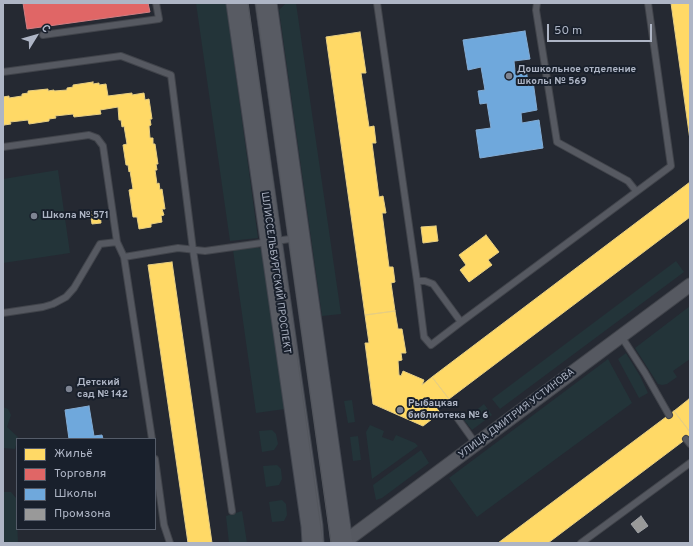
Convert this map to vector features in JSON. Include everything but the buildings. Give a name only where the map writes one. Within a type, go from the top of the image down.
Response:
[{"type":"main road","name":"ШЛИССЕЛЬБУРГСКИЙ ПРОСПЕКТ","points":[[237,3],[312,526],[313,543]]},
{"type":"main road","points":[[266,3],[343,543]]},
{"type":"street","name":"УЛИЦА ДМИТРИЯ УСТИНОВА","points":[[343,543],[690,284]]},
{"type":"lane","points":[[43,36],[159,19],[156,3]]},
{"type":"lane","points":[[377,3],[424,337],[431,345],[671,166],[648,3]]},
{"type":"lane","points":[[537,3],[536,10],[557,142],[628,180],[636,191]]},
{"type":"lane","points":[[3,72],[121,56],[171,75],[193,250],[232,511]]},
{"type":"lane","points":[[3,147],[89,135],[97,138],[103,146],[117,242],[124,257],[152,438]]},
{"type":"lane","points":[[124,257],[178,248],[205,250],[300,238]]},
{"type":"lane","points":[[3,313],[43,307],[54,304],[66,298],[74,288],[100,244],[117,242]]},
{"type":"lane","points":[[417,281],[425,281],[433,284],[461,322]]},
{"type":"lane","points":[[620,336],[645,373],[669,415]]},
{"type":"lane","points":[[458,419],[476,444]]},
{"type":"lane","points":[[581,543],[690,463]]},
{"type":"lane","points":[[156,466],[164,525],[170,543]]},
{"type":"shaded area","points":[[196,3],[226,3],[258,238],[230,241]]},
{"type":"shaded area","points":[[286,3],[296,3],[341,314],[322,316],[279,10]]},
{"type":"shaded area","name":"Школа № 571","points":[[58,170],[70,253],[3,263],[3,179]]},
{"type":"shaded area","points":[[257,247],[263,250],[285,409],[256,413],[233,250]]},
{"type":"shaded area","points":[[676,261],[684,272],[500,409],[492,399]]},
{"type":"shaded area","points":[[690,306],[690,359],[673,371],[677,377],[667,384],[658,384],[635,348]]},
{"type":"shaded area","points":[[626,353],[648,393],[639,398],[618,359]]},
{"type":"shaded area","points":[[608,359],[632,403],[477,517],[449,478]]},
{"type":"shaded area","points":[[352,400],[355,422],[348,423],[344,401]]},
{"type":"shaded area","points":[[484,404],[492,415],[472,430],[464,420]]},
{"type":"shaded area","points":[[3,407],[8,409],[11,415],[7,427],[18,437],[16,438],[15,449],[3,448]]},
{"type":"shaded area","points":[[370,425],[384,431],[382,437],[393,441],[396,435],[415,443],[418,446],[372,479],[366,432]]},
{"type":"shaded area","points":[[272,430],[276,434],[278,444],[274,450],[262,452],[259,431]]},
{"type":"shaded area","points":[[358,436],[361,460],[353,461],[350,437]]},
{"type":"shaded area","points":[[421,450],[429,463],[382,498],[376,500],[373,485]]},
{"type":"shaded area","points":[[277,465],[281,469],[282,479],[279,485],[266,487],[263,466]]},
{"type":"shaded area","points":[[3,492],[11,492],[16,498],[16,530],[17,530],[18,543],[3,543]]},
{"type":"shaded area","points":[[282,500],[286,504],[287,515],[284,521],[272,522],[269,502]]},
{"type":"shaded area","points":[[242,511],[247,543],[229,543],[226,516]]},
{"type":"tram line","points":[[248,3],[323,543]]},
{"type":"tram line","points":[[256,3],[331,543]]},
{"type":"place","name":"Дошкольное отделение школы № 569","points":[[509,76]]},
{"type":"place","name":"Школа № 571","points":[[34,216]]},
{"type":"place","name":"Детский сад № 142","points":[[69,389]]},
{"type":"place","name":"Рыбацкая библиотека № 6","points":[[400,410]]}]
